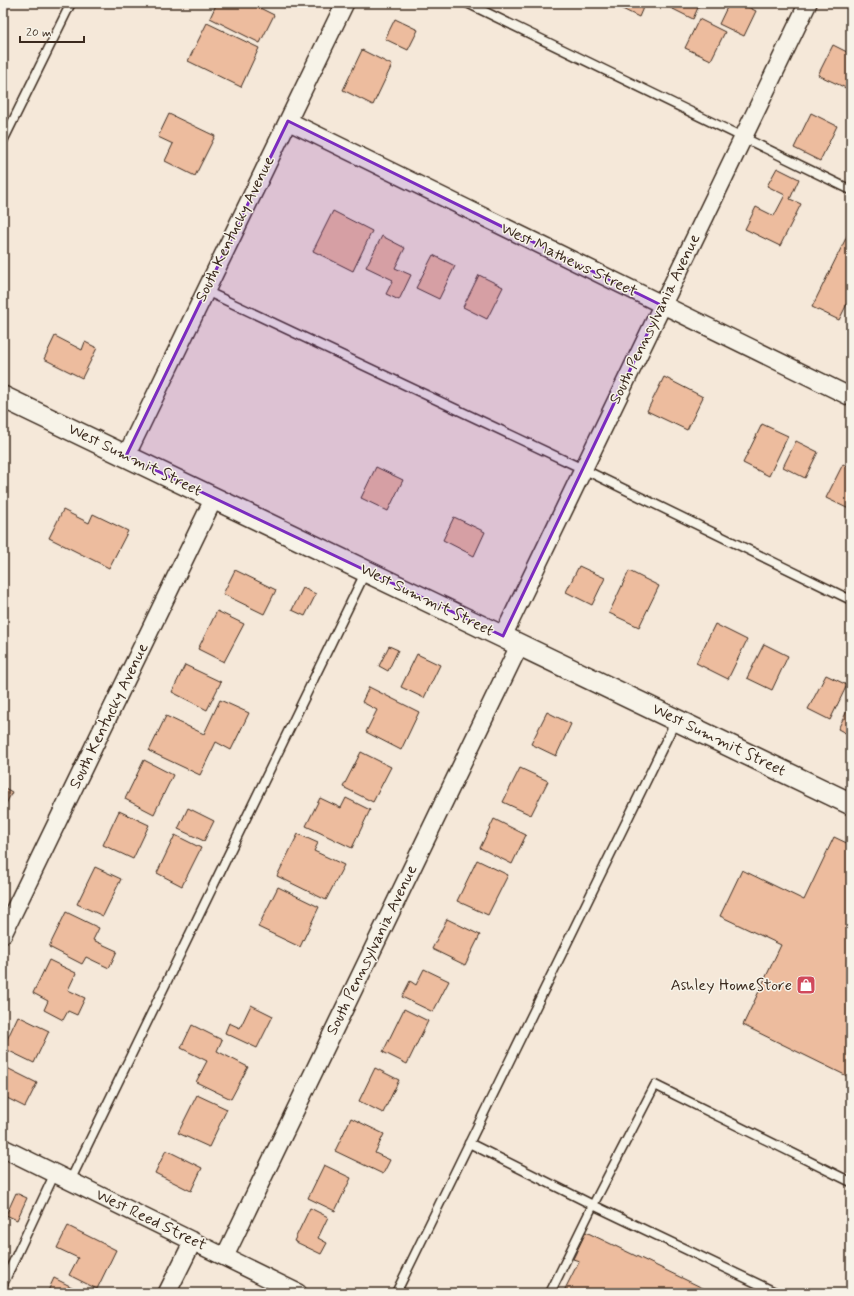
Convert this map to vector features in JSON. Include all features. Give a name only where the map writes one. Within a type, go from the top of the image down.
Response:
[{"type":"street","name":"South Kentucky Avenue","points":[[126,456],[345,3]]},
{"type":"street","name":"South Pennsylvania Avenue","points":[[225,1256],[511,640],[583,470],[661,305],[808,3]]},
{"type":"street","name":"West Mathews Street","points":[[288,121],[851,397]]},
{"type":"street","name":"West Summit Street","points":[[3,396],[851,804]]},
{"type":"street","name":"South Kentucky Avenue","points":[[3,934],[214,498]]},
{"type":"street","name":"West Reed Street","points":[[3,1148],[298,1293]]},
{"type":"street","points":[[167,1293],[193,1241]]},
{"type":"lane","points":[[3,141],[71,3]]},
{"type":"lane","points":[[467,3],[851,190]]},
{"type":"lane","points":[[206,291],[583,470],[851,600]]},
{"type":"lane","points":[[3,1284],[63,1177],[366,571]]},
{"type":"lane","points":[[396,1293],[676,719]]},
{"type":"lane","points":[[550,1293],[593,1204],[655,1085],[851,1182]]},
{"type":"lane","points":[[469,1143],[777,1293]]},
{"type":"highlighted area","points":[[288,121],[661,305],[503,636],[126,456]]},
{"type":"building","points":[[217,3],[250,3],[274,15],[260,43],[210,18]]},
{"type":"building","points":[[615,3],[645,3],[639,17],[614,5]]},
{"type":"building","points":[[666,3],[700,3],[693,19],[665,5]]},
{"type":"building","points":[[729,3],[740,3],[756,11],[744,36],[719,24]]},
{"type":"building","points":[[395,19],[418,30],[408,50],[385,39]]},
{"type":"building","points":[[699,19],[725,32],[711,60],[685,48]]},
{"type":"building","points":[[207,23],[259,48],[241,87],[188,61]]},
{"type":"building","points":[[833,45],[851,54],[851,78],[846,88],[818,75]]},
{"type":"building","points":[[362,50],[392,65],[373,105],[343,90]]},
{"type":"building","points":[[811,113],[837,126],[820,161],[794,148]]},
{"type":"building","points":[[169,114],[215,136],[195,176],[165,161],[173,144],[158,137]]},
{"type":"building","points":[[777,168],[799,179],[790,199],[801,204],[780,246],[745,229],[756,207],[774,216],[785,195],[767,186]]},
{"type":"building","points":[[333,211],[372,231],[353,271],[313,251]]},
{"type":"building","points":[[851,228],[851,296],[839,320],[812,307]]},
{"type":"building","points":[[382,236],[405,248],[395,268],[411,275],[399,300],[386,294],[393,280],[366,267]]},
{"type":"building","points":[[433,255],[455,266],[439,299],[416,288]]},
{"type":"building","points":[[479,275],[503,287],[487,319],[463,307]]},
{"type":"building","points":[[55,336],[82,350],[85,342],[97,348],[82,378],[44,359]]},
{"type":"building","points":[[664,377],[703,397],[687,430],[647,411]]},
{"type":"building","points":[[762,424],[788,436],[769,476],[743,463]]},
{"type":"building","points":[[796,441],[818,452],[805,478],[783,467]]},
{"type":"building","points":[[843,464],[851,468],[851,510],[826,498]]},
{"type":"building","points":[[376,467],[403,480],[388,511],[361,498]]},
{"type":"building","points":[[63,510],[89,523],[93,514],[128,531],[109,568],[49,538]]},
{"type":"building","points":[[454,517],[485,532],[474,556],[443,540]]},
{"type":"building","points":[[579,566],[605,578],[592,605],[566,592]]},
{"type":"building","points":[[235,570],[276,590],[264,614],[223,594]]},
{"type":"building","points":[[629,571],[659,586],[639,627],[609,613]]},
{"type":"building","points":[[303,588],[316,594],[305,616],[292,610]]},
{"type":"building","points":[[217,611],[244,624],[224,662],[198,649]]},
{"type":"building","points":[[715,624],[747,640],[728,679],[696,663]]},
{"type":"building","points":[[764,644],[788,656],[772,690],[747,678]]},
{"type":"building","points":[[389,646],[398,650],[388,671],[379,666]]},
{"type":"building","points":[[417,654],[440,665],[424,698],[401,687]]},
{"type":"building","points":[[185,665],[221,682],[207,710],[172,692]]},
{"type":"building","points":[[826,675],[847,685],[830,720],[808,709]]},
{"type":"building","points":[[369,687],[419,712],[401,750],[366,732],[377,710],[362,702]]},
{"type":"building","points":[[220,700],[249,713],[231,750],[216,742],[200,775],[149,751],[166,716],[204,734]]},
{"type":"building","points":[[851,703],[851,736],[838,729]]},
{"type":"building","points":[[547,712],[571,724],[556,756],[531,744]]},
{"type":"building","points":[[361,752],[391,767],[373,802],[343,787]]},
{"type":"building","points":[[144,760],[173,775],[154,814],[125,799]]},
{"type":"building","points":[[520,768],[548,781],[531,815],[503,802]]},
{"type":"building","points":[[3,787],[12,792],[3,810]]},
{"type":"building","points":[[320,798],[341,808],[346,798],[370,810],[352,848],[306,826]]},
{"type":"building","points":[[188,808],[214,821],[204,841],[178,829]]},
{"type":"building","points":[[119,811],[149,825],[133,859],[103,845]]},
{"type":"building","points":[[494,819],[526,835],[512,864],[480,848]]},
{"type":"building","points":[[298,834],[318,843],[314,851],[344,865],[326,900],[277,876]]},
{"type":"building","points":[[175,835],[201,848],[182,886],[157,873]]},
{"type":"building","name":"Ashley HomeStore","points":[[834,837],[851,845],[851,1078],[743,1025],[781,945],[720,916],[742,870],[804,900]]},
{"type":"building","points":[[477,860],[508,875],[488,915],[457,901]]},
{"type":"building","points":[[95,867],[121,879],[103,916],[77,904]]},
{"type":"building","points":[[278,887],[319,907],[300,947],[258,927]]},
{"type":"building","points":[[66,912],[99,928],[93,940],[117,951],[109,968],[86,957],[82,964],[49,947]]},
{"type":"building","points":[[447,919],[480,935],[465,965],[432,949]]},
{"type":"building","points":[[49,960],[76,973],[68,990],[85,998],[77,1015],[68,1011],[63,1020],[44,1010],[48,1001],[33,993]]},
{"type":"building","points":[[424,969],[449,981],[433,1012],[402,997],[410,981],[416,985]]},
{"type":"building","points":[[251,1005],[273,1016],[257,1048],[225,1033],[229,1023],[240,1028]]},
{"type":"building","points":[[404,1009],[428,1021],[407,1064],[383,1052]]},
{"type":"building","points":[[18,1016],[49,1031],[34,1063],[3,1048]]},
{"type":"building","points":[[192,1025],[222,1040],[217,1051],[248,1067],[231,1099],[196,1082],[207,1061],[181,1048]]},
{"type":"building","points":[[3,1066],[37,1083],[25,1107],[3,1096]]},
{"type":"building","points":[[375,1068],[399,1080],[383,1113],[359,1101]]},
{"type":"building","points":[[197,1095],[227,1109],[209,1147],[178,1133]]},
{"type":"building","points":[[351,1118],[384,1134],[375,1153],[390,1160],[383,1174],[335,1151]]},
{"type":"building","points":[[166,1150],[202,1168],[191,1191],[155,1173]]},
{"type":"building","points":[[324,1165],[351,1178],[335,1211],[308,1198]]},
{"type":"building","points":[[16,1193],[27,1198],[17,1220],[6,1215]]},
{"type":"building","points":[[310,1208],[328,1217],[318,1238],[327,1243],[321,1254],[294,1241]]},
{"type":"building","points":[[68,1226],[116,1250],[97,1289],[69,1275],[78,1258],[57,1248]]},
{"type":"building","points":[[586,1232],[709,1291],[708,1293],[563,1293],[579,1261],[573,1259]]},
{"type":"building","points":[[54,1278],[84,1293],[47,1293]]},
{"type":"place","name":"Ashley HomeStore","points":[[806,985]]}]
